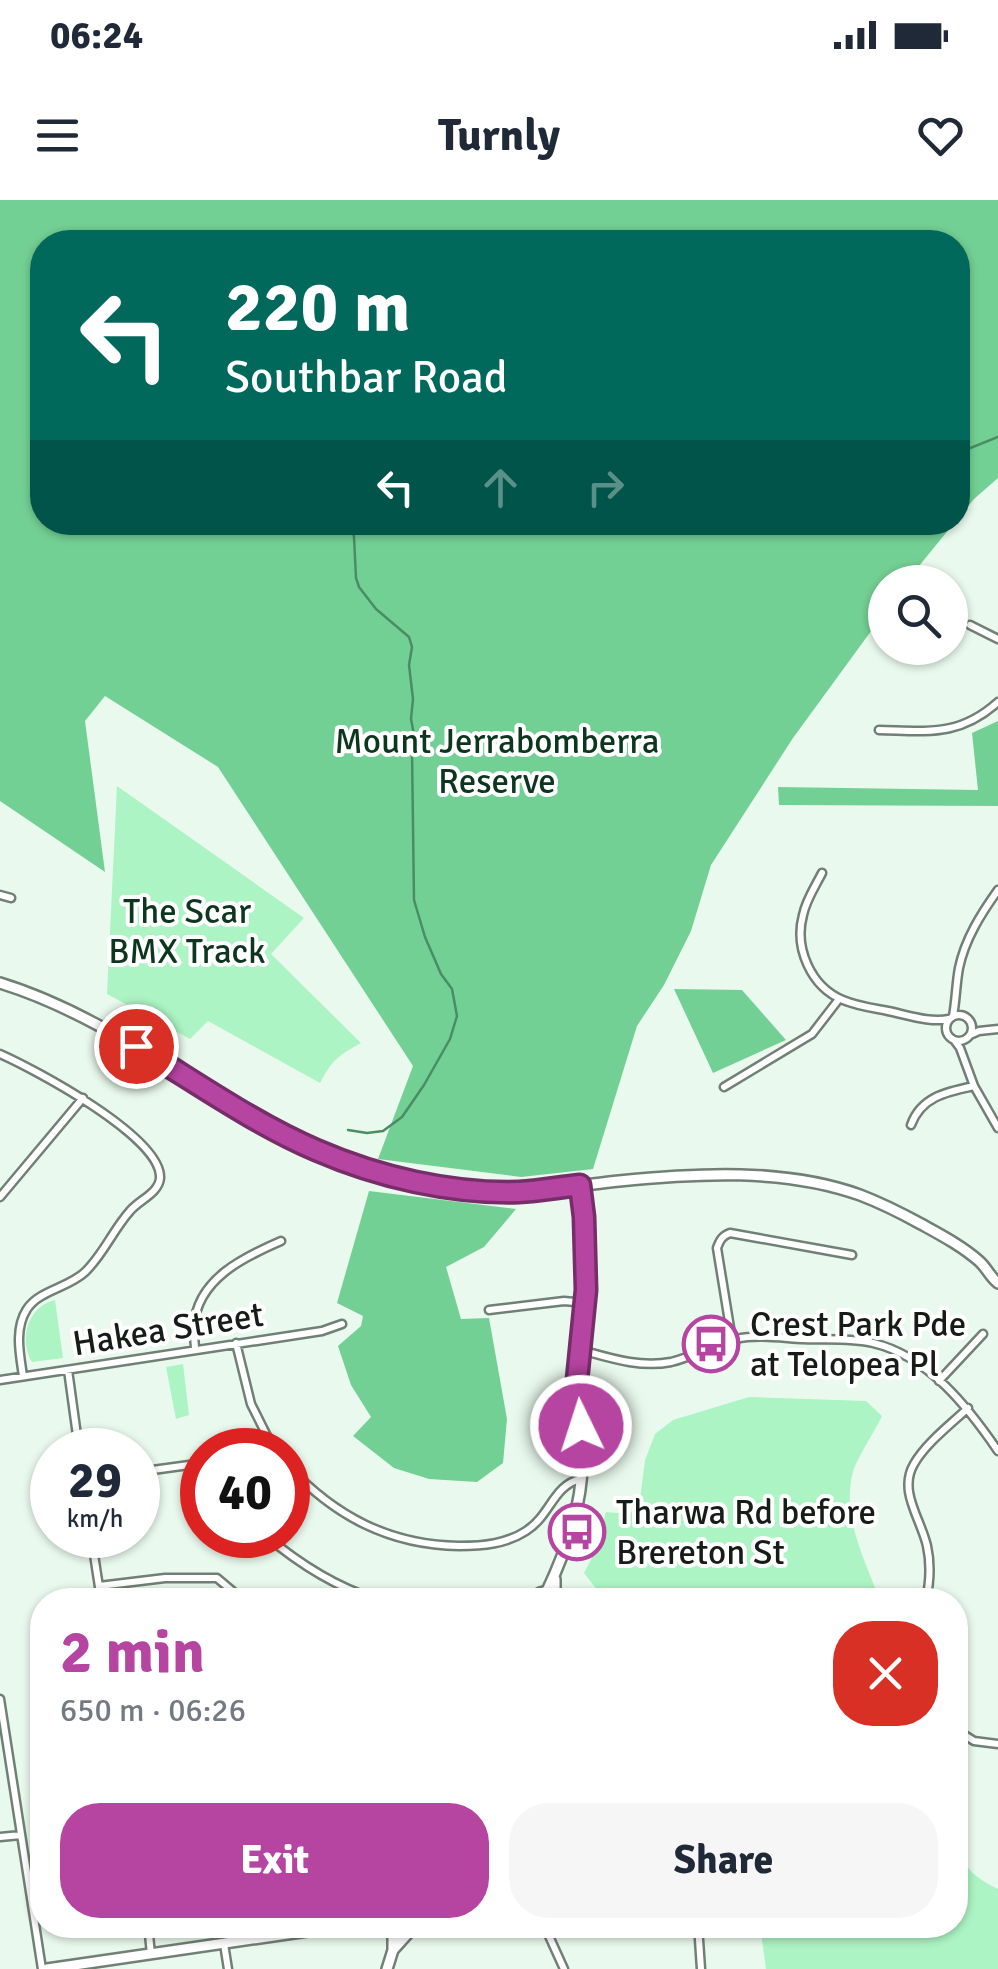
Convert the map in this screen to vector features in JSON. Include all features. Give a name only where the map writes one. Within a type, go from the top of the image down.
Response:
[{"type":"main road","points":[[0,982],[39,994],[311,1148],[360,1167],[455,1189],[519,1192],[651,1178],[721,1175],[795,1179],[858,1194],[932,1230],[994,1267],[993,1280],[998,1283]]},
{"type":"main road","points":[[553,1588],[582,1479],[576,1390],[586,1303],[586,1250],[580,1185]]},
{"type":"main road","points":[[45,1969],[102,1965],[250,1938]]},
{"type":"main road","points":[[391,1938],[394,1950]]},
{"type":"main road","points":[[387,1969],[403,1938]]},
{"type":"street","points":[[970,625],[998,638]]},
{"type":"street","points":[[878,730],[956,728],[971,723],[998,702]]},
{"type":"street","points":[[822,873],[804,912],[801,947],[815,978],[838,999],[926,1019],[968,1020],[994,1029]]},
{"type":"street","points":[[998,890],[973,928],[946,1026],[998,1128]]},
{"type":"street","points":[[0,895],[12,898]]},
{"type":"street","points":[[957,996],[968,1020],[966,1062]]},
{"type":"street","points":[[724,1087],[812,1034],[838,999]]},
{"type":"street","points":[[926,1019],[951,1038],[994,1029]]},
{"type":"street","points":[[0,1054],[83,1098],[150,1155],[160,1178],[154,1190],[124,1218],[88,1269],[70,1283],[45,1294],[24,1313],[19,1332],[23,1376]]},
{"type":"street","points":[[911,1126],[916,1112],[936,1094],[974,1086]]},
{"type":"street","points":[[0,1197],[83,1098]]},
{"type":"street","points":[[732,1340],[717,1248],[725,1235],[852,1255]]},
{"type":"street","points":[[195,1350],[194,1323],[200,1302],[215,1278],[248,1256],[281,1241]]},
{"type":"street","points":[[489,1310],[564,1301],[586,1303]]},
{"type":"street","name":"Hakea Street","points":[[0,1380],[342,1324]]},
{"type":"street","points":[[939,1381],[983,1334]]},
{"type":"street","points":[[581,1350],[647,1364],[672,1362],[732,1340],[770,1337],[874,1343],[902,1355],[939,1381],[968,1408],[995,1441],[998,1451]]},
{"type":"street","points":[[236,1343],[251,1404],[263,1428]]},
{"type":"street","points":[[68,1370],[76,1428]]},
{"type":"street","points":[[929,1588],[929,1561],[910,1497],[909,1474],[924,1452],[968,1408]]},
{"type":"street","points":[[310,1487],[325,1501],[380,1532],[429,1545],[490,1544],[513,1538],[540,1521],[560,1488],[582,1479]]},
{"type":"street","points":[[95,1558],[99,1586],[165,1578],[217,1578],[229,1588]]},
{"type":"street","points":[[294,1558],[348,1588]]},
{"type":"street","points":[[0,1699],[30,1885]]},
{"type":"street","points":[[968,1738],[998,1744]]},
{"type":"street","points":[[0,1837],[21,1834]]},
{"type":"street","points":[[39,1938],[45,1969]]},
{"type":"street","points":[[149,1938],[151,1954]]},
{"type":"street","points":[[550,1938],[564,1969]]},
{"type":"street","points":[[699,1938],[700,1969]]},
{"type":"street","points":[[224,1944],[228,1969]]},
{"type":"green space","name":"Mount Jerrabomberra Reserve","points":[[0,200],[998,200],[998,478],[970,504],[970,230],[30,230],[30,535],[944,535],[920,565],[868,565],[868,635],[793,738],[711,865],[691,931],[664,985],[637,1026],[593,1169],[521,1177],[378,1159],[413,1066],[218,767],[105,696],[85,721],[105,872],[0,801]]},
{"type":"green space","points":[[998,721],[998,806],[779,805],[778,787],[978,790],[972,733]]},
{"type":"green space","name":"The Scar BMX Track","points":[[117,786],[304,918],[271,954],[361,1043],[337,1059],[320,1083],[208,1021],[190,1039],[107,994]]},
{"type":"green space","points":[[674,989],[742,990],[786,1040],[713,1073]]},
{"type":"green space","points":[[369,1191],[516,1209],[484,1247],[446,1267],[461,1319],[489,1318],[507,1419],[503,1463],[477,1482],[429,1479],[394,1468],[353,1436],[371,1417],[351,1385],[338,1346],[361,1326],[363,1316],[337,1303]]},
{"type":"green space","points":[[55,1300],[63,1358],[32,1362],[26,1344],[28,1325],[38,1309]]},
{"type":"green space","points":[[183,1364],[189,1415],[176,1419],[166,1367]]},
{"type":"green space","points":[[749,1397],[866,1401],[882,1416],[855,1466],[850,1505],[856,1538],[875,1588],[596,1588],[584,1573],[606,1512],[630,1514],[640,1499],[645,1460],[655,1434],[673,1420]]},
{"type":"green space","points":[[968,1867],[998,1889],[998,1969],[766,1969],[762,1938],[968,1938]]},
{"type":"waterway","points":[[970,448],[998,437]]},
{"type":"waterway","points":[[348,1130],[383,1131],[402,1117],[450,1039],[457,1016],[452,989],[425,937],[414,900],[414,735],[409,665],[412,647],[409,637],[376,609],[359,587],[354,535]]},
{"type":"place","name":"Crest Park Pde at Telopea Pl","points":[[711,1344]]},
{"type":"place","name":"Tharwa Rd before Brereton St","points":[[577,1532]]},
{"type":"route","points":[[136,1046],[263,1122],[315,1150],[360,1167],[455,1189],[519,1192],[580,1185],[586,1290],[576,1390],[581,1426]]}]
